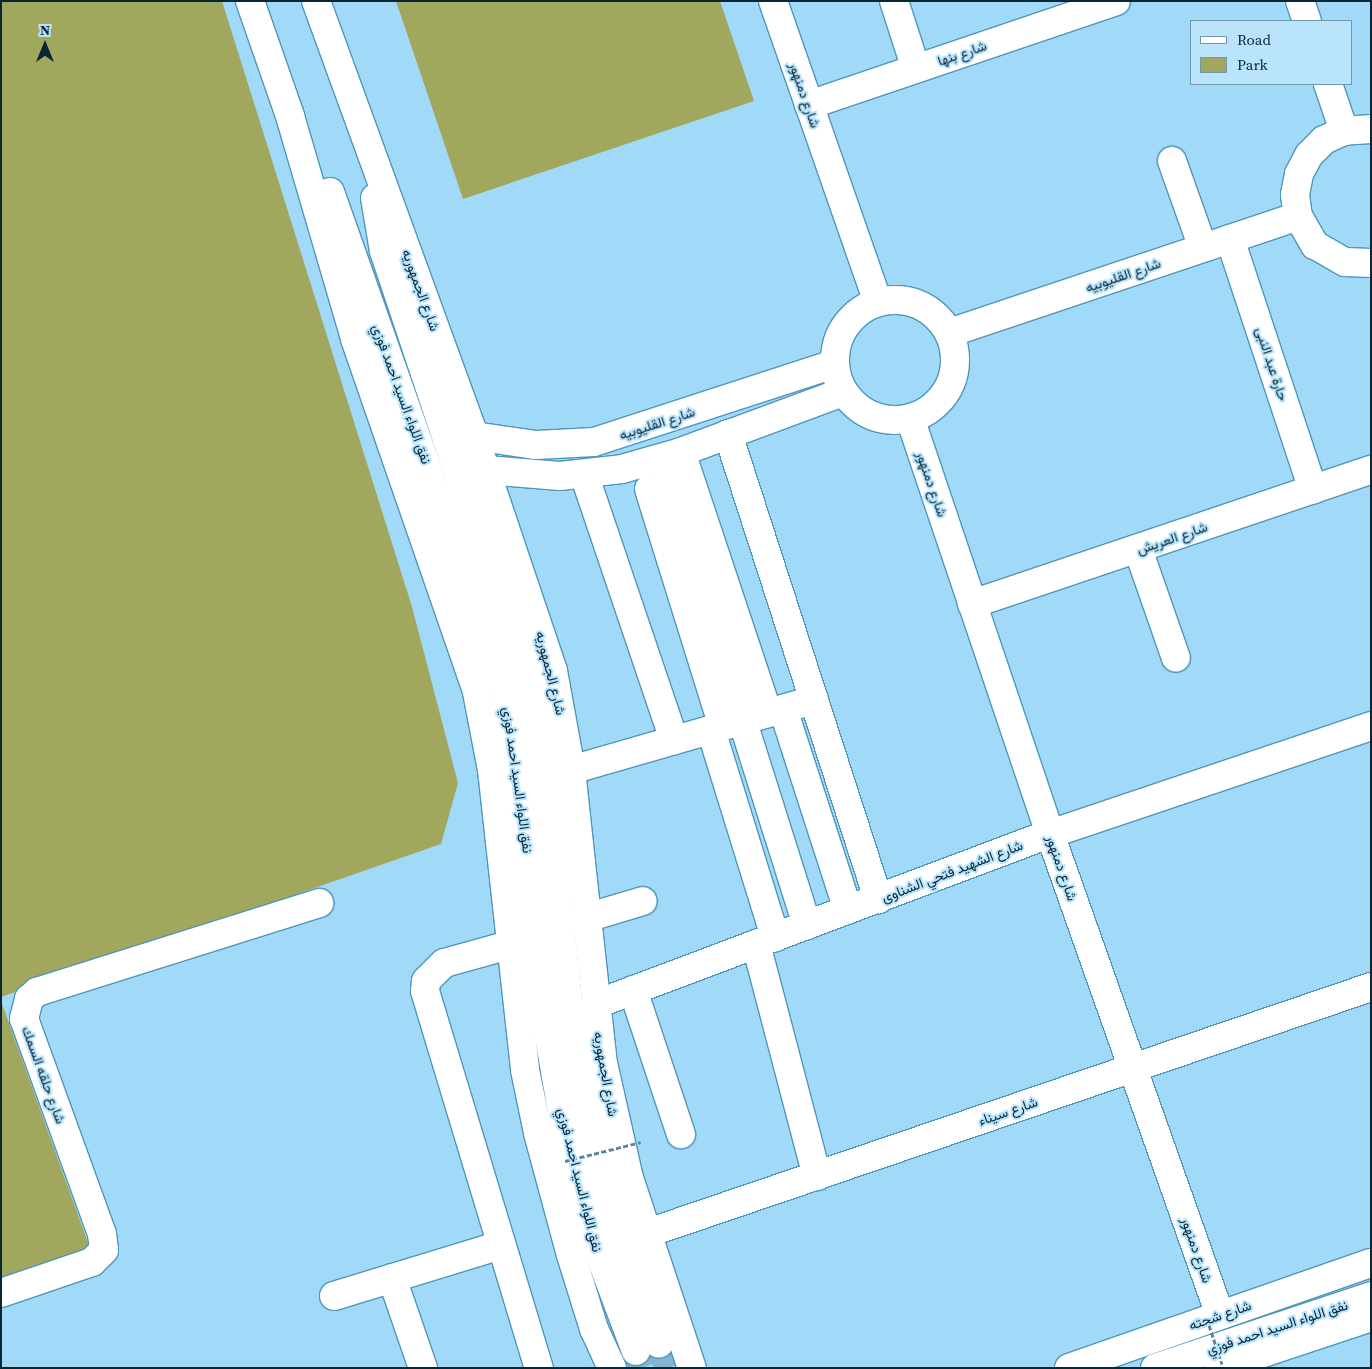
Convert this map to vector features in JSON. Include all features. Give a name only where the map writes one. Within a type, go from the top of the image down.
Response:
[{"type":"main road","points":[[250,1],[290,116],[355,339],[477,692],[492,770],[509,945],[523,1062],[540,1141],[594,1329],[612,1368]]},
{"type":"main road","name":"شارع الجمهوريه","points":[[316,1],[474,436],[544,639],[560,704],[571,770],[594,1005],[614,1119],[646,1234],[692,1368]]},
{"type":"main road","name":"شارع دمنهور","points":[[773,1],[878,302]]},
{"type":"main road","points":[[894,1],[916,69]]},
{"type":"main road","name":"شارع بنها","points":[[808,105],[1116,1]]},
{"type":"main road","points":[[1300,1],[1307,20]]},
{"type":"main road","points":[[1328,85],[1344,131]]},
{"type":"main road","name":"نفق اللواء السيد احمد فوزي","points":[[290,116],[328,188],[504,686],[518,762],[545,1013],[565,1129],[596,1248],[648,1347],[620,1232],[588,1116],[569,1009],[535,713],[517,644],[384,251],[377,216],[374,162]]},
{"type":"main road","points":[[1371,129],[1344,131],[1324,140],[1309,155],[1298,174],[1295,195],[1298,216],[1315,245],[1329,255],[1344,262],[1371,263]]},
{"type":"main road","points":[[1172,161],[1203,248]]},
{"type":"main road","name":"شارع القليوبيه","points":[[949,333],[1298,216]]},
{"type":"main road","name":"حارة عبد النبى","points":[[1230,239],[1313,490]]},
{"type":"main road","points":[[894,299],[919,305],[940,319],[949,333],[956,363],[953,378],[936,404],[910,418],[880,419],[865,413],[843,392],[834,364],[840,332],[862,308],[894,299]]},
{"type":"main road","name":"شارع القليوبيه","points":[[474,436],[536,445],[594,442],[834,364]]},
{"type":"main road","points":[[486,470],[552,476],[584,474],[661,458],[843,392]]},
{"type":"main road","name":"شارع دمنهور","points":[[910,418],[1050,834],[1132,1068],[1215,1320]]},
{"type":"main road","points":[[728,434],[878,899]]},
{"type":"main road","points":[[661,458],[776,711],[848,910]]},
{"type":"main road","points":[[661,458],[725,725],[765,941],[817,1176]]},
{"type":"main road","name":"شارع العريش","points":[[972,604],[1371,470]]},
{"type":"main road","points":[[584,474],[674,740]]},
{"type":"main road","points":[[1138,549],[1176,658]]},
{"type":"main road","points":[[571,770],[814,700]]},
{"type":"main road","points":[[725,725],[807,925]]},
{"type":"main road","name":"شارع الشهيد فتحي الشناوى","points":[[594,1005],[1050,834],[1371,726]]},
{"type":"main road","points":[[586,918],[642,901]]},
{"type":"main road","name":"شارع حلقه السمك","points":[[1,1293],[92,1262],[104,1250],[102,1234],[24,1020],[29,999],[37,992],[319,902]]},
{"type":"main road","points":[[509,945],[444,963],[426,981],[425,991],[539,1368]]},
{"type":"main road","name":"شارع سيناء","points":[[646,1234],[1371,987]]},
{"type":"main road","points":[[633,990],[681,1134]]},
{"type":"main road","points":[[334,1296],[501,1245]]},
{"type":"main road","name":"شارع شحته","points":[[1069,1368],[1215,1320],[1371,1264]]},
{"type":"main road","points":[[392,1278],[423,1368]]},
{"type":"main road","name":"نفق اللواء السيد احمد فوزي","points":[[1156,1368],[1371,1296]]},
{"type":"main road","points":[[1220,1366],[1371,1317]]},
{"type":"path","points":[[565,1161],[641,1142]]},
{"type":"path","points":[[1215,1320],[1220,1366]]},
{"type":"green space","points":[[1,1],[222,1],[412,607],[458,783],[441,844],[1,997]]},
{"type":"green space","points":[[396,1],[720,1],[754,101],[463,199]]},
{"type":"green space","points":[[1,1001],[92,1254],[1,1284]]},
{"type":"tunnel","points":[[659,1344],[669,1368]]},
{"type":"tunnel","points":[[636,1351],[643,1368]]}]
